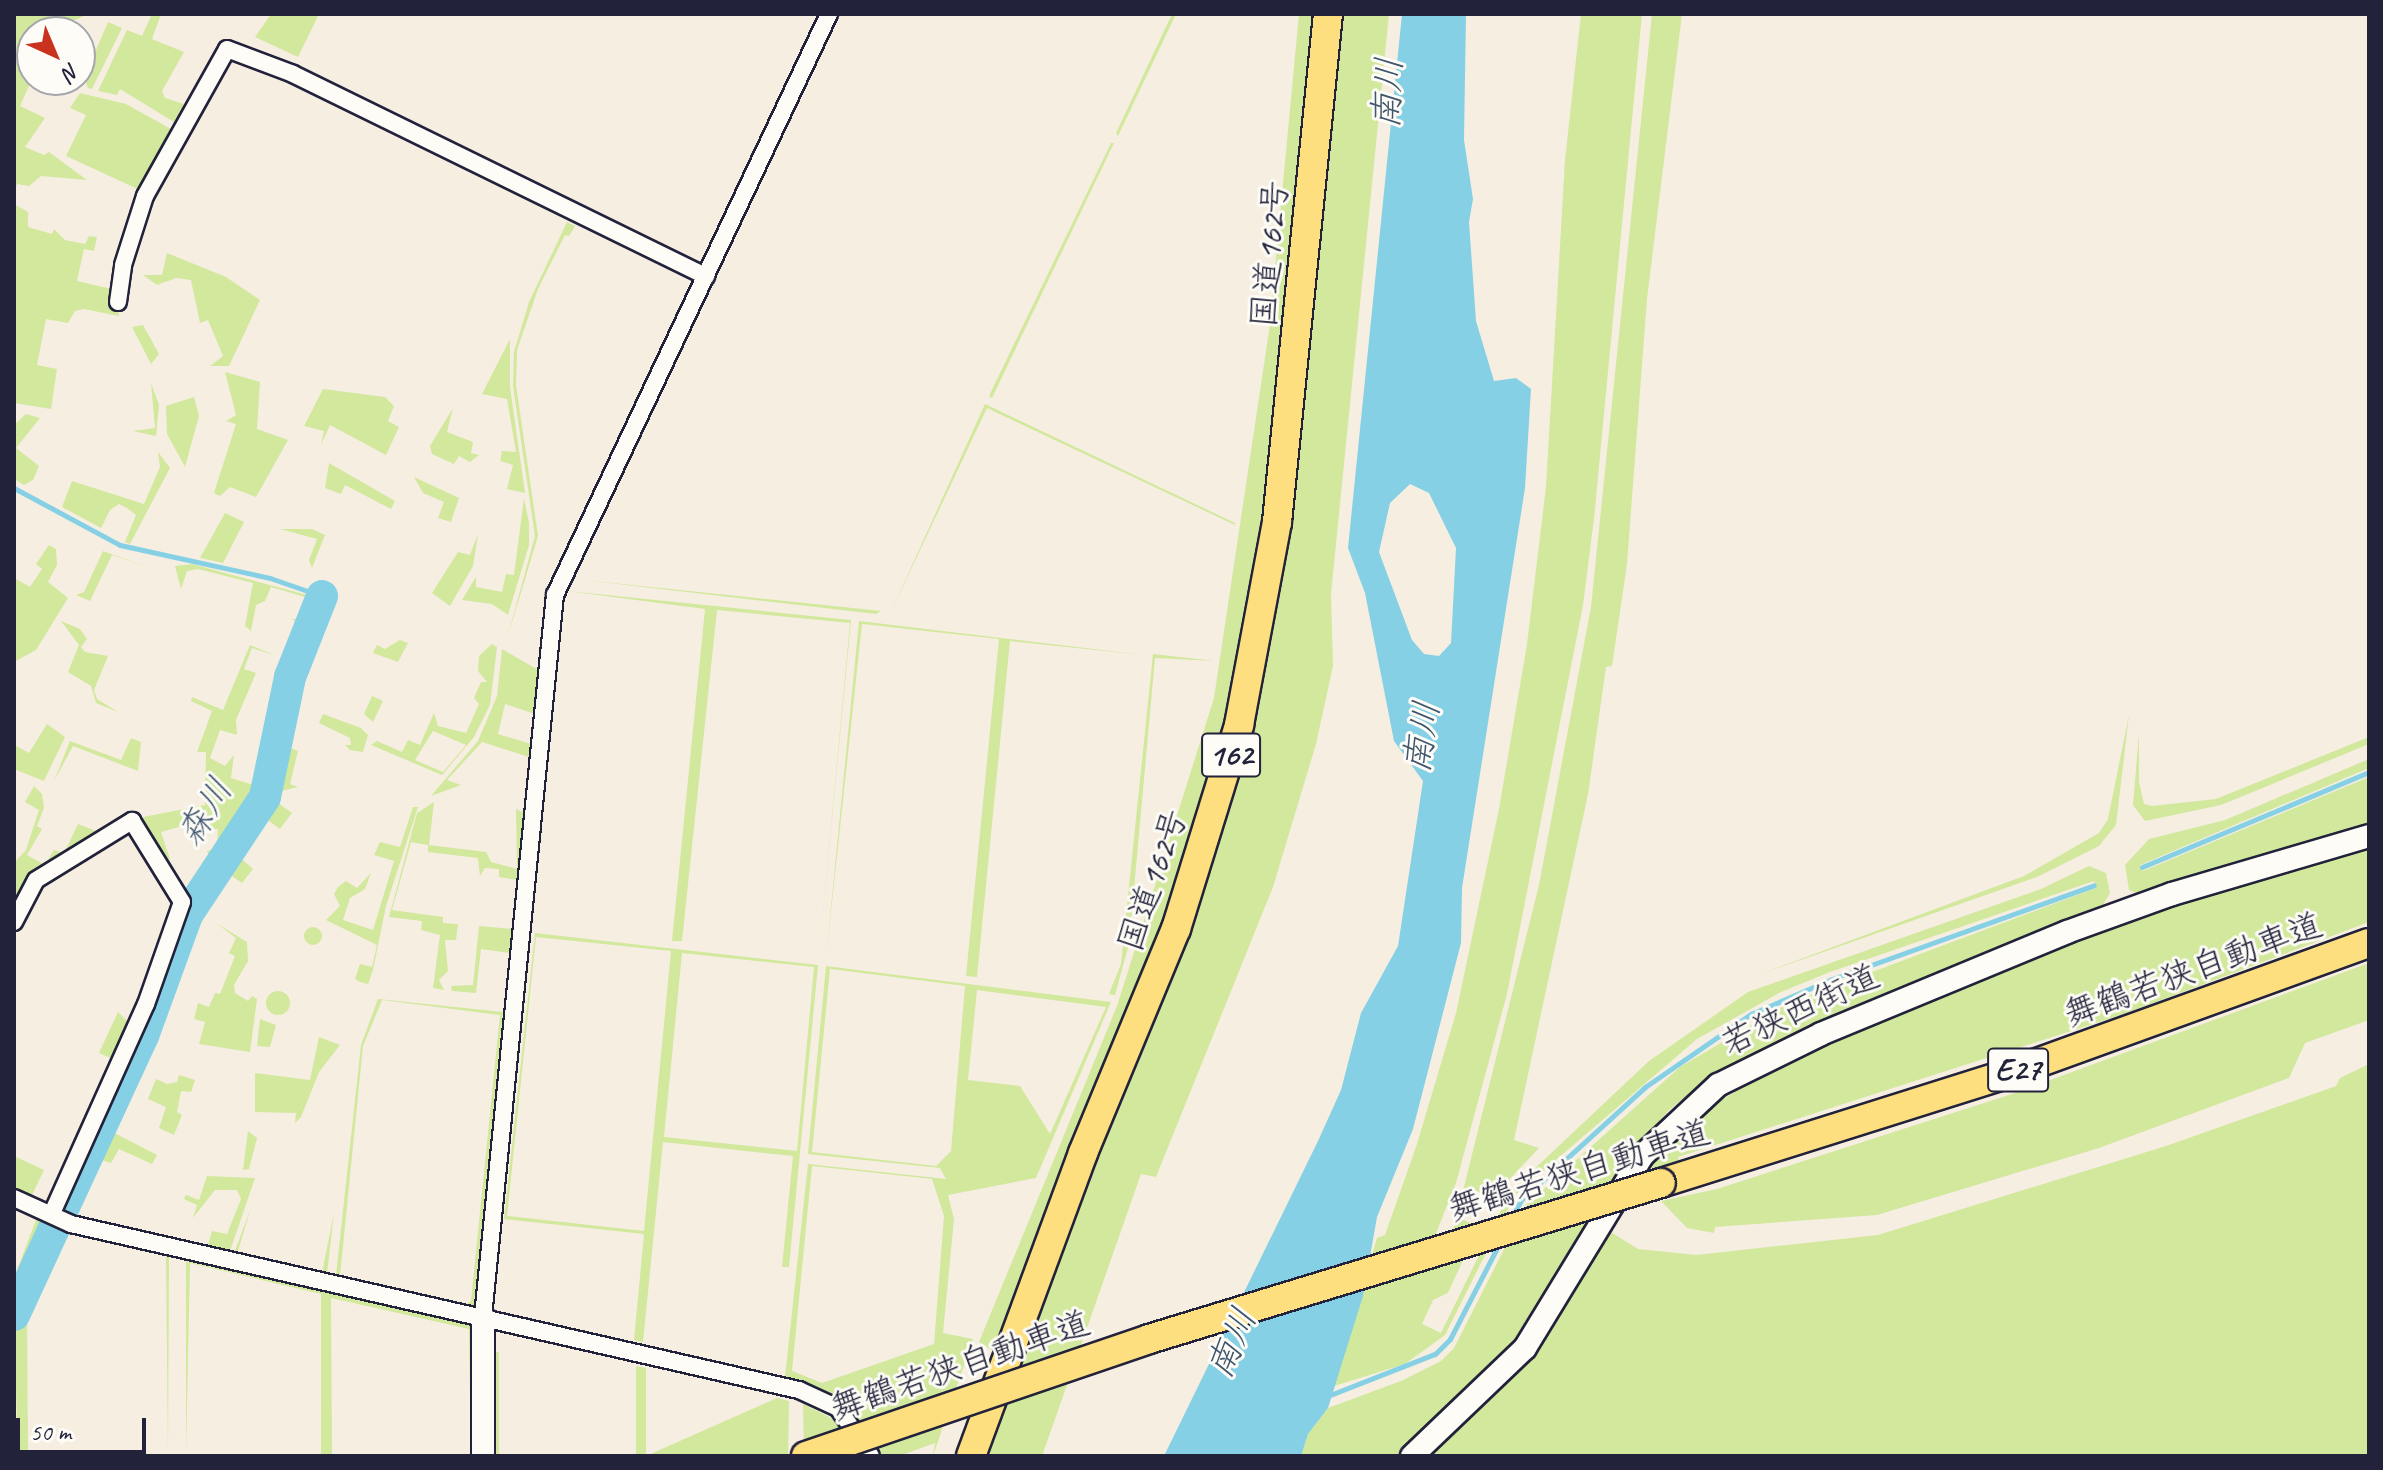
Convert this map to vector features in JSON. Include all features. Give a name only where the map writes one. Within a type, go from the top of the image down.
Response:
[{"type":"highway","name":"国道162号","points":[[971,1456],[1083,1153],[1176,929],[1239,725],[1277,522],[1328,14]]},
{"type":"highway","name":"舞鶴若狭自動車道","points":[[806,1456],[1149,1339],[1661,1183],[2075,1051],[2369,943]]},
{"type":"street","points":[[483,1456],[483,1317],[555,595],[829,14]]},
{"type":"street","points":[[118,302],[123,265],[145,196],[227,49],[293,74],[706,276]]},
{"type":"street","points":[[14,922],[36,880],[132,821],[182,902],[102,1119],[57,1217]]},
{"type":"street","name":"若狭西街道","points":[[1412,1456],[1525,1348],[1642,1156],[1718,1085],[1796,1045],[2067,932],[2172,894],[2369,836]]},
{"type":"street","points":[[14,1198],[57,1217],[817,1396],[849,1420],[871,1456]]},
{"type":"street","points":[[956,1456],[986,1411]]},
{"type":"green space","points":[[14,14],[88,14],[16,16],[16,96],[24,96],[20,106],[45,118],[25,147],[44,155],[49,152],[87,180],[41,176],[29,186],[17,184],[14,194]]},
{"type":"green space","points":[[152,14],[161,14],[152,39],[184,52],[162,91],[165,98],[184,104],[174,122],[120,89],[117,95],[98,91],[127,30],[142,36]]},
{"type":"green space","points":[[271,14],[319,14],[298,57],[255,37]]},
{"type":"green space","points":[[1172,14],[1176,14],[1118,136],[1116,133]]},
{"type":"green space","points":[[1299,14],[1319,14],[1291,321],[1251,626],[1198,834],[998,1354],[979,1342],[1117,1006],[1214,698],[1269,331]]},
{"type":"green space","points":[[1337,14],[1389,14],[1331,594],[1333,666],[1316,744],[1273,887],[1156,1177],[1141,1174],[1042,1456],[980,1456],[1232,780]]},
{"type":"green space","points":[[1581,14],[1642,14],[1594,519],[1583,605],[1507,994],[1456,1183],[1425,1261],[1438,1266],[1458,1217],[1478,1227],[1448,1293],[1433,1300],[1422,1324],[1441,1333],[1510,1192],[1649,1061],[1748,992],[2041,889],[2089,866],[2106,873],[2110,893],[2101,908],[1864,1004],[1714,1074],[1670,1109],[1623,1164],[1565,1270],[1520,1337],[1397,1456],[1301,1456],[1308,1434],[1328,1408],[1401,1381],[1441,1361],[1454,1348],[1527,1204],[1680,1067],[1787,1004],[2096,888],[2094,881],[1830,972],[1781,992],[1697,1039],[1515,1195],[1445,1335],[1405,1364],[1334,1386],[1377,1238],[1385,1235],[1417,1144],[1456,1013],[1499,809],[1527,644],[1546,487],[1565,160]]},
{"type":"green space","points":[[1652,14],[1682,14],[1647,299],[1627,564],[1612,666],[1606,667],[1588,794],[1514,1140],[1539,1148],[1492,1198],[1468,1187],[1457,1215],[1539,885],[1591,607]]},
{"type":"green space","points":[[108,22],[122,28],[96,81],[96,50]]},
{"type":"green space","points":[[78,96],[93,96],[126,104],[171,129],[140,190],[66,156],[86,115],[70,108]]},
{"type":"green space","points":[[1111,143],[1114,143],[992,398],[989,396]]},
{"type":"green space","points":[[14,204],[28,212],[28,227],[52,234],[54,229],[65,240],[85,244],[89,236],[97,237],[94,251],[84,249],[77,281],[116,290],[119,316],[84,309],[75,311],[68,323],[46,319],[37,365],[57,369],[51,409],[14,403]]},
{"type":"green space","points":[[567,222],[575,226],[569,236],[565,235],[538,289],[517,350],[516,385],[538,536],[507,639],[535,536],[513,386],[514,352],[529,302]]},
{"type":"green space","points":[[167,253],[226,277],[260,300],[229,366],[210,366],[223,356],[208,320],[200,323],[191,280],[176,278],[157,285],[143,275],[162,275]]},
{"type":"green space","points":[[143,325],[159,354],[151,364],[132,327]]},
{"type":"green space","points":[[510,339],[510,387],[525,493],[507,489],[513,465],[500,461],[502,451],[516,452],[507,399],[482,394]]},
{"type":"green space","points":[[225,372],[260,382],[257,429],[288,440],[256,497],[230,487],[220,496],[214,493],[236,424],[226,421],[236,415]]},
{"type":"green space","points":[[151,383],[159,405],[156,436],[133,431],[155,428]]},
{"type":"green space","points":[[323,389],[385,397],[394,406],[388,421],[399,427],[386,455],[330,425],[321,445],[324,431],[304,426]]},
{"type":"green space","points":[[194,397],[199,416],[185,467],[167,434],[166,406]]},
{"type":"green space","points":[[985,404],[1235,525],[987,408],[890,614]]},
{"type":"green space","points":[[453,408],[447,432],[473,442],[471,453],[479,455],[470,462],[459,456],[454,464],[432,454],[430,446]]},
{"type":"green space","points":[[26,414],[40,418],[16,448],[39,466],[33,480],[24,485],[14,479],[14,425]]},
{"type":"green space","points":[[158,452],[170,468],[130,544],[125,542],[136,515],[127,508],[119,504],[110,510],[101,528],[62,507],[72,481],[144,504],[160,467]]},
{"type":"green space","points":[[329,463],[395,501],[391,509],[345,485],[341,494],[325,488]]},
{"type":"green space","points":[[414,477],[459,498],[451,522],[438,518],[444,502],[423,493]]},
{"type":"green space","points":[[524,498],[529,545],[508,615],[492,604],[462,600],[476,577],[476,587],[502,592],[506,574],[514,575]]},
{"type":"green space","points":[[225,513],[244,522],[223,563],[200,558]]},
{"type":"green space","points":[[280,529],[312,529],[325,535],[312,568],[309,560],[317,539]]},
{"type":"green space","points":[[478,534],[473,566],[450,606],[432,593],[458,552],[470,555]]},
{"type":"green space","points":[[49,545],[56,549],[57,565],[48,582],[68,598],[36,650],[14,662],[14,578],[30,587],[42,569],[36,564]]},
{"type":"green space","points":[[103,551],[150,568],[112,555],[90,601],[76,595],[84,592]]},
{"type":"green space","points":[[192,564],[318,598],[287,675],[264,789],[213,865],[207,851],[217,848],[218,829],[206,830],[200,821],[161,832],[170,859],[162,860],[138,818],[205,805],[206,752],[197,752],[212,711],[191,701],[192,697],[223,710],[250,645],[274,655],[252,648],[244,669],[256,673],[236,720],[237,735],[220,730],[210,758],[225,766],[234,755],[231,778],[260,787],[281,677],[303,624],[291,619],[306,619],[312,599],[271,587],[265,601],[256,605],[251,631],[245,626],[253,583],[198,569],[187,571],[181,589],[175,566]]},
{"type":"green space","points":[[583,580],[881,611],[876,614]]},
{"type":"green space","points":[[567,591],[851,620],[819,956],[850,623],[717,610],[682,941],[672,941],[705,609]]},
{"type":"green space","points":[[318,614],[322,614],[308,659],[300,657]]},
{"type":"green space","points":[[61,621],[80,629],[87,639],[81,647],[85,652],[108,656],[94,690],[97,699],[118,712],[96,703],[91,686],[68,672],[79,645]]},
{"type":"green space","points":[[859,621],[1144,655],[1010,641],[977,977],[966,976],[999,639],[862,624],[826,958]]},
{"type":"green space","points":[[400,640],[408,643],[398,662],[373,653],[377,645],[385,649]]},
{"type":"green space","points":[[492,644],[497,647],[490,705],[474,737],[442,775],[371,745],[377,741],[402,752],[408,740],[420,745],[434,713],[438,726],[466,733],[479,704],[474,698],[481,682],[487,682],[478,671],[479,656]],"holes":[[[433,731],[466,745],[443,772],[415,760]]]},
{"type":"green space","points":[[502,649],[540,671],[528,797],[525,800],[529,757],[482,742],[447,780],[461,785],[431,796],[478,741],[497,696]],"holes":[[[505,704],[535,714],[531,744],[498,734]]]},
{"type":"green space","points":[[1153,654],[1215,661],[1155,658],[1129,944],[1115,995],[1109,994],[1121,964]]},
{"type":"green space","points":[[372,696],[383,701],[373,722],[364,714]]},
{"type":"green space","points":[[323,714],[361,728],[368,735],[363,752],[350,750],[345,745],[351,745],[350,738],[319,723]]},
{"type":"green space","points":[[2129,715],[2116,825],[2099,846],[2037,877],[1758,975],[2024,876],[2099,833],[2108,819]]},
{"type":"green space","points":[[47,724],[65,737],[44,781],[14,769],[14,745],[29,753]]},
{"type":"green space","points":[[2139,734],[2139,782],[2144,804],[2152,806],[2216,799],[2369,737],[2369,744],[2221,805],[2145,821],[2133,805]]},
{"type":"green space","points":[[131,738],[141,742],[138,771],[73,746],[54,781],[70,741],[121,760]]},
{"type":"green space","points":[[287,740],[285,746],[298,751],[290,784],[298,787],[269,794],[281,742]]},
{"type":"green space","points":[[2369,759],[2369,768],[2140,865],[2143,871],[2369,777],[2369,825],[2139,894],[2129,890],[2125,865],[2149,839],[2225,820]]},
{"type":"green space","points":[[34,786],[42,794],[44,808],[37,826],[42,829],[27,855],[45,865],[54,850],[64,853],[78,824],[101,833],[14,909],[14,863],[26,850],[39,810],[25,802]]},
{"type":"green space","points":[[270,797],[292,813],[280,829],[261,815],[235,853],[253,869],[242,883],[229,874],[220,884],[212,878]]},
{"type":"green space","points":[[434,802],[429,845],[486,852],[491,862],[517,869],[516,809],[524,813],[518,880],[499,877],[499,869],[485,868],[480,876],[478,858],[428,852],[428,845],[411,842],[392,910],[443,917],[443,923],[458,924],[456,940],[445,940],[448,971],[439,980],[444,990],[433,988],[440,935],[421,930],[422,921],[389,917],[417,813]]},
{"type":"green space","points":[[413,807],[418,807],[386,906],[373,970],[368,984],[360,982],[355,979],[360,964],[372,967],[377,945],[326,920],[340,906],[334,894],[338,887],[346,881],[357,888],[371,873],[365,889],[350,898],[343,920],[373,930],[394,861],[374,855],[380,842],[400,847]]},
{"type":"green space","points":[[2369,849],[2369,922],[2124,1014],[1678,1157],[1679,1161],[1652,1170],[1651,1164],[1708,1108],[1780,1065],[2058,947],[2178,904]]},
{"type":"green space","points":[[216,923],[247,942],[248,961],[234,985],[235,993],[248,1001],[252,996],[257,999],[250,1052],[199,1044],[205,1022],[194,1019],[198,1003],[209,1007],[215,993],[220,994],[235,956],[229,953],[236,938]]},
{"type":"green space","points":[[479,926],[513,929],[510,953],[481,949],[476,993],[452,991],[451,986],[473,985]]},
{"type":"green space","points":[[313,927],[322,936],[313,945],[304,936]]},
{"type":"green space","points":[[535,933],[818,965],[789,1267],[782,1267],[793,1156],[663,1142],[643,1342],[634,1340],[644,1234],[504,1219]],"holes":[[[536,937],[671,951],[644,1231],[507,1216]],[[682,953],[814,967],[797,1151],[664,1137]]]},
{"type":"green space","points":[[2369,963],[2369,1020],[2305,1043],[2289,1078],[2099,1148],[1877,1215],[1715,1227],[1714,1233],[1687,1228],[1661,1201],[1717,1189],[2012,1094]]},
{"type":"green space","points":[[826,966],[1111,1002],[1036,1178],[948,1195],[954,1219],[943,1333],[973,1339],[933,1456],[935,1443],[899,1456],[881,1456],[840,1397],[785,1377],[808,1164],[946,1179],[940,1168],[808,1154]],"holes":[[[830,969],[965,986],[951,1151],[936,1166],[812,1152]],[[977,990],[1106,1007],[1050,1134],[1020,1086],[968,1080]],[[812,1166],[932,1179],[944,1216],[934,1344],[822,1383],[792,1371]]]},
{"type":"green space","points":[[273,991],[283,991],[290,998],[290,1008],[283,1015],[273,1015],[266,1008],[266,998]]},
{"type":"green space","points":[[378,999],[503,1012],[474,1305],[469,1308],[340,1276],[336,1275],[361,1045]],"holes":[[[382,1000],[500,1015],[471,1301],[466,1305],[340,1276],[363,1046]]]},
{"type":"green space","points":[[158,1006],[167,1011],[159,1037],[152,1043],[146,1040]]},
{"type":"green space","points":[[118,1012],[130,1024],[113,1059],[99,1053]]},
{"type":"green space","points":[[260,1019],[276,1025],[270,1047],[257,1046]]},
{"type":"green space","points":[[319,1037],[340,1045],[319,1072],[301,1117],[295,1123],[296,1113],[255,1112],[255,1073],[310,1080]]},
{"type":"green space","points":[[2369,1064],[2369,1456],[1429,1456],[1532,1357],[1609,1231],[1638,1249],[1696,1255],[1878,1235],[2166,1146],[2336,1086],[2340,1078]]},
{"type":"green space","points":[[179,1075],[195,1080],[191,1092],[181,1091],[177,1112],[182,1115],[174,1135],[159,1128],[166,1107],[148,1099],[156,1079],[167,1084],[177,1082]]},
{"type":"green space","points":[[105,1128],[157,1155],[152,1164],[119,1149],[111,1163],[93,1157]]},
{"type":"green space","points":[[248,1131],[257,1138],[249,1169],[243,1170]]},
{"type":"green space","points":[[14,1156],[44,1170],[31,1197],[14,1188]]},
{"type":"green space","points":[[207,1176],[255,1178],[229,1254],[207,1249],[212,1231],[227,1234],[241,1199],[237,1190],[215,1190],[193,1218],[197,1205],[184,1199],[186,1195],[199,1200]]},
{"type":"green space","points":[[14,1205],[41,1219],[14,1278],[36,1220]]},
{"type":"green space","points":[[251,1208],[237,1254],[322,1273],[334,1213],[327,1274],[323,1276],[233,1256]]},
{"type":"green space","points":[[60,1227],[169,1253],[168,1456],[166,1256],[66,1233],[27,1313],[28,1456],[18,1456],[14,1325]]},
{"type":"green space","points":[[186,1261],[472,1325],[471,1456],[469,1329],[331,1298],[332,1456],[321,1456],[321,1294],[190,1263],[186,1456]]},
{"type":"green space","points":[[496,1352],[499,1352],[499,1456],[496,1456]]},
{"type":"green space","points":[[636,1366],[646,1368],[646,1456],[636,1456]]},
{"type":"green space","points":[[777,1398],[789,1401],[788,1456],[646,1456]]},
{"type":"green space","points":[[803,1404],[833,1419],[857,1456],[804,1456]]},
{"type":"water","name":"南川","points":[[1402,14],[1466,14],[1464,140],[1473,199],[1469,222],[1476,321],[1494,381],[1516,378],[1531,389],[1525,488],[1462,888],[1461,943],[1413,1129],[1377,1217],[1363,1296],[1328,1408],[1308,1434],[1301,1456],[1164,1456],[1318,1141],[1341,1090],[1361,1013],[1398,946],[1423,781],[1394,741],[1365,593],[1348,548]],"holes":[[[1410,484],[1429,493],[1456,548],[1451,643],[1439,656],[1424,654],[1412,640],[1379,552],[1390,503]]]},
{"type":"waterway","name":"森川","points":[[14,488],[120,545],[270,578],[322,596]]},
{"type":"waterway","name":"森川","points":[[14,1315],[143,1036],[187,915],[265,797],[290,677],[322,596]]},
{"type":"waterway","points":[[2142,867],[2369,772]]},
{"type":"waterway","points":[[1512,1217],[1521,1200],[1645,1087],[1751,1014],[1832,979],[2094,885]]},
{"type":"waterway","points":[[1325,1397],[1435,1354],[1450,1339],[1499,1244]]}]
